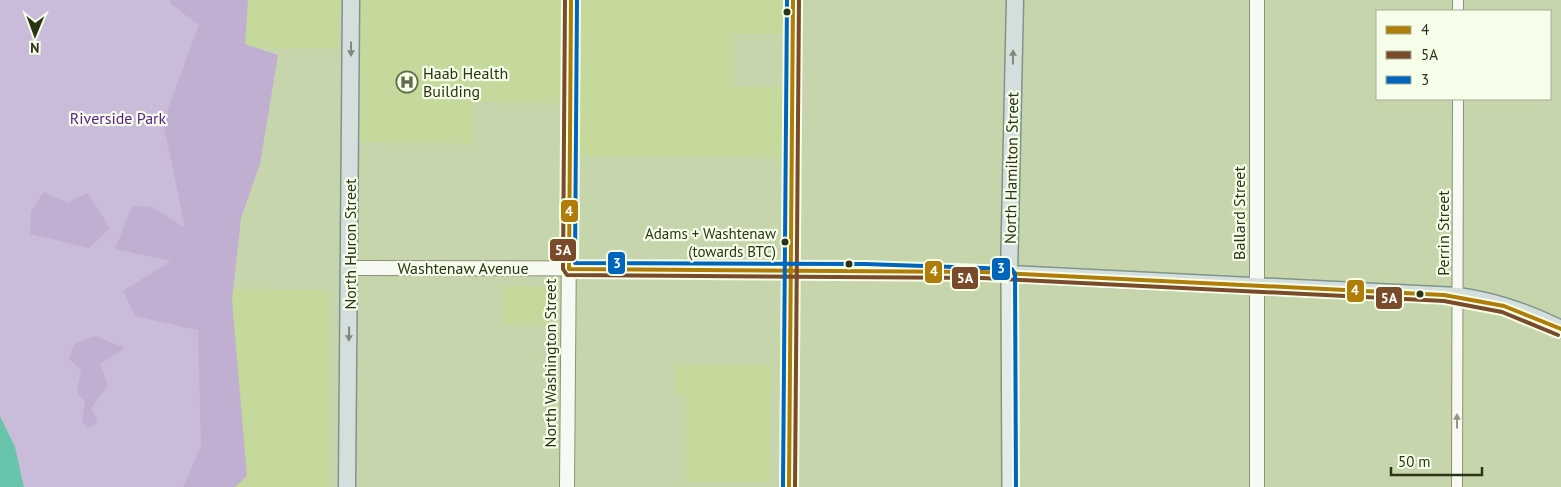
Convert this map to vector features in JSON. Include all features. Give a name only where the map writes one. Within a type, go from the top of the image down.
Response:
[{"type":"main road","name":"North Huron Street","points":[[348,487],[351,0]]},
{"type":"main road","name":"North Hamilton Street","points":[[1010,487],[1009,274],[1015,0]]},
{"type":"main road","name":"Washtenaw Avenue","points":[[1009,274],[1458,296],[1503,306],[1540,319],[1561,329]]},
{"type":"street","name":"North Washington Street","points":[[567,487],[571,0]]},
{"type":"street","points":[[789,487],[793,0]]},
{"type":"street","name":"Ballard Street","points":[[1257,0],[1257,487]]},
{"type":"street","name":"Perrin Street","points":[[1457,487],[1458,100]]},
{"type":"street","name":"Washtenaw Avenue","points":[[350,268],[790,269],[1009,274]]},
{"type":"shaded area","points":[[170,0],[248,0],[245,44],[278,55],[260,164],[241,218],[232,300],[247,476],[235,487],[183,487],[201,446],[198,330],[135,316],[123,291],[171,261],[115,249],[132,206],[152,207],[185,228],[163,122],[199,25],[171,4]]},
{"type":"shaded area","points":[[235,0],[342,0],[339,17],[338,48],[215,48]]},
{"type":"shaded area","points":[[360,0],[784,0],[784,34],[734,34],[734,86],[783,87],[782,157],[581,156],[580,104],[474,102],[473,144],[360,142]]},
{"type":"shaded area","points":[[44,192],[67,203],[87,193],[110,228],[89,248],[30,234],[31,211]]},
{"type":"shaded area","points":[[504,286],[551,286],[551,325],[504,325]]},
{"type":"shaded area","points":[[225,289],[328,290],[328,487],[226,487]]},
{"type":"shaded area","points":[[95,336],[125,348],[100,364],[108,386],[91,408],[98,422],[88,428],[82,422],[85,401],[77,394],[81,370],[69,359],[74,344]]},
{"type":"shaded area","points":[[675,364],[771,365],[769,482],[686,482],[686,395],[675,394]]},
{"type":"green space","name":"Riverside Park","points":[[0,0],[235,0],[204,203],[226,487],[24,487],[15,447],[0,416]]},
{"type":"water","points":[[0,416],[15,447],[24,487],[0,487]]},
{"type":"transit line","name":"5A","points":[[565,0],[563,269],[567,275],[982,278],[1444,301],[1502,312],[1558,335]]},
{"type":"transit line","name":"4","points":[[571,0],[569,269],[982,272],[1444,295],[1504,306],[1561,329]]},
{"type":"transit line","name":"3","points":[[577,0],[575,263],[865,264],[1012,269],[1015,274],[1016,487]]},
{"type":"transit line","name":"3","points":[[783,487],[787,0]]},
{"type":"transit line","name":"4","points":[[789,487],[793,0]]},
{"type":"transit line","name":"5A","points":[[795,487],[799,0]]},
{"type":"place","name":"Haab Health Building","points":[[407,82]]},
{"type":"place","name":"Adams + Washtenaw (towards BTC)","points":[[785,242]]}]
